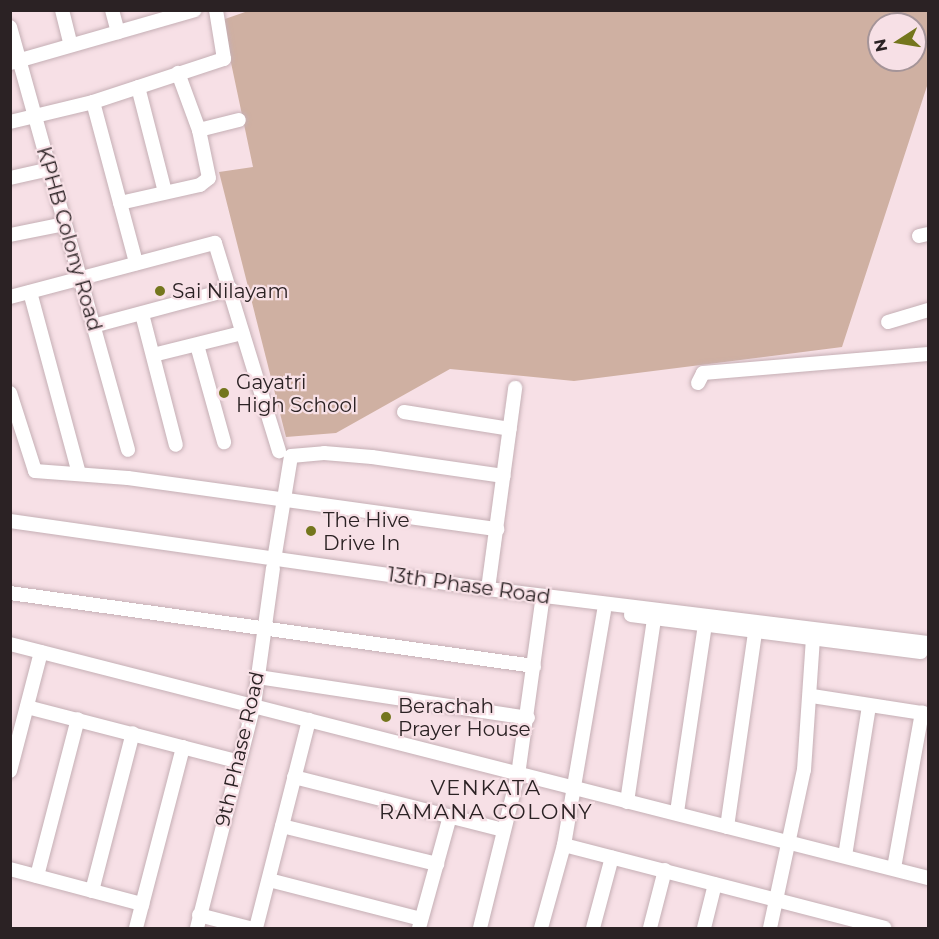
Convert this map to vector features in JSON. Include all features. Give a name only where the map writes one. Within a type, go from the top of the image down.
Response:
[{"type":"street","points":[[62,10],[70,45]]},
{"type":"street","points":[[112,10],[118,32]]},
{"type":"street","points":[[15,62],[118,32],[166,14],[195,10]]},
{"type":"street","points":[[10,122],[93,102],[226,55],[216,10]]},
{"type":"street","name":"KPHB Colony Road","points":[[10,27],[15,62],[35,116],[128,450]]},
{"type":"street","points":[[120,203],[207,183],[199,130],[178,73]]},
{"type":"street","points":[[138,87],[165,192]]},
{"type":"street","points":[[93,102],[136,262]]},
{"type":"street","points":[[199,130],[239,120]]},
{"type":"street","points":[[10,178],[50,169]]},
{"type":"street","points":[[10,235],[64,224]]},
{"type":"street","points":[[10,297],[215,243],[279,451]]},
{"type":"street","points":[[93,326],[231,289]]},
{"type":"street","points":[[30,292],[80,473]]},
{"type":"street","points":[[888,322],[928,310]]},
{"type":"street","points":[[142,314],[176,445]]},
{"type":"street","points":[[153,356],[242,333]]},
{"type":"street","points":[[197,345],[224,442]]},
{"type":"street","points":[[698,383],[703,373],[714,371],[928,354]]},
{"type":"street","points":[[488,590],[515,388]]},
{"type":"street","points":[[10,393],[35,471],[80,473],[497,529]]},
{"type":"street","points":[[404,412],[510,429]]},
{"type":"street","name":"9th Phase Road","points":[[198,922],[254,705],[281,500],[291,456],[324,453],[372,457],[504,476]]},
{"type":"street","name":"13th Phase Road","points":[[10,521],[35,529],[273,564],[488,590],[627,610],[928,643]]},
{"type":"street","name":"13th Phase Road","points":[[10,530],[35,529]]},
{"type":"street","name":"13th Phase Road","points":[[302,567],[604,611],[627,610],[654,619],[755,633],[928,652]]},
{"type":"street","points":[[10,593],[534,666]]},
{"type":"street","points":[[480,928],[518,775],[528,718],[542,601]]},
{"type":"street","points":[[541,928],[564,845],[604,611]]},
{"type":"street","points":[[627,802],[654,619]]},
{"type":"street","points":[[677,812],[705,626]]},
{"type":"street","points":[[727,827],[755,633]]},
{"type":"street","points":[[770,928],[791,840],[812,696],[813,639]]},
{"type":"street","points":[[10,644],[254,705],[518,775],[677,812],[727,827],[791,840],[928,878]]},
{"type":"street","points":[[10,771],[41,652]]},
{"type":"street","points":[[258,677],[528,718]]},
{"type":"street","points":[[812,696],[925,714],[894,868]]},
{"type":"street","points":[[845,856],[869,706]]},
{"type":"street","points":[[27,707],[238,762]]},
{"type":"street","points":[[37,876],[78,719]]},
{"type":"street","points":[[256,928],[309,720]]},
{"type":"street","points":[[92,891],[133,733]]},
{"type":"street","points":[[136,928],[183,747]]},
{"type":"street","points":[[294,777],[503,830]]},
{"type":"street","points":[[268,880],[420,924],[450,816]]},
{"type":"street","points":[[282,826],[436,864]]},
{"type":"street","points":[[564,845],[884,928]]},
{"type":"street","points":[[593,928],[612,857]]},
{"type":"street","points":[[10,869],[142,904]]},
{"type":"street","points":[[650,928],[664,870]]},
{"type":"street","points":[[704,928],[716,884]]},
{"type":"street","points":[[198,922],[249,928]]},
{"type":"shaded area","points":[[248,11],[928,11],[928,83],[842,347],[574,381],[450,369],[336,433],[286,437],[219,172],[253,167],[222,20]]},
{"type":"place","name":"Sai Nilayam","points":[[160,291]]},
{"type":"place","name":"Gayatri High School","points":[[224,393]]},
{"type":"place","name":"The Hive Drive In","points":[[311,531]]},
{"type":"place","name":"Berachah Prayer House","points":[[386,717]]},
{"type":"district","name":"VENKATA RAMANA COLONY","points":[[486,800]]}]
